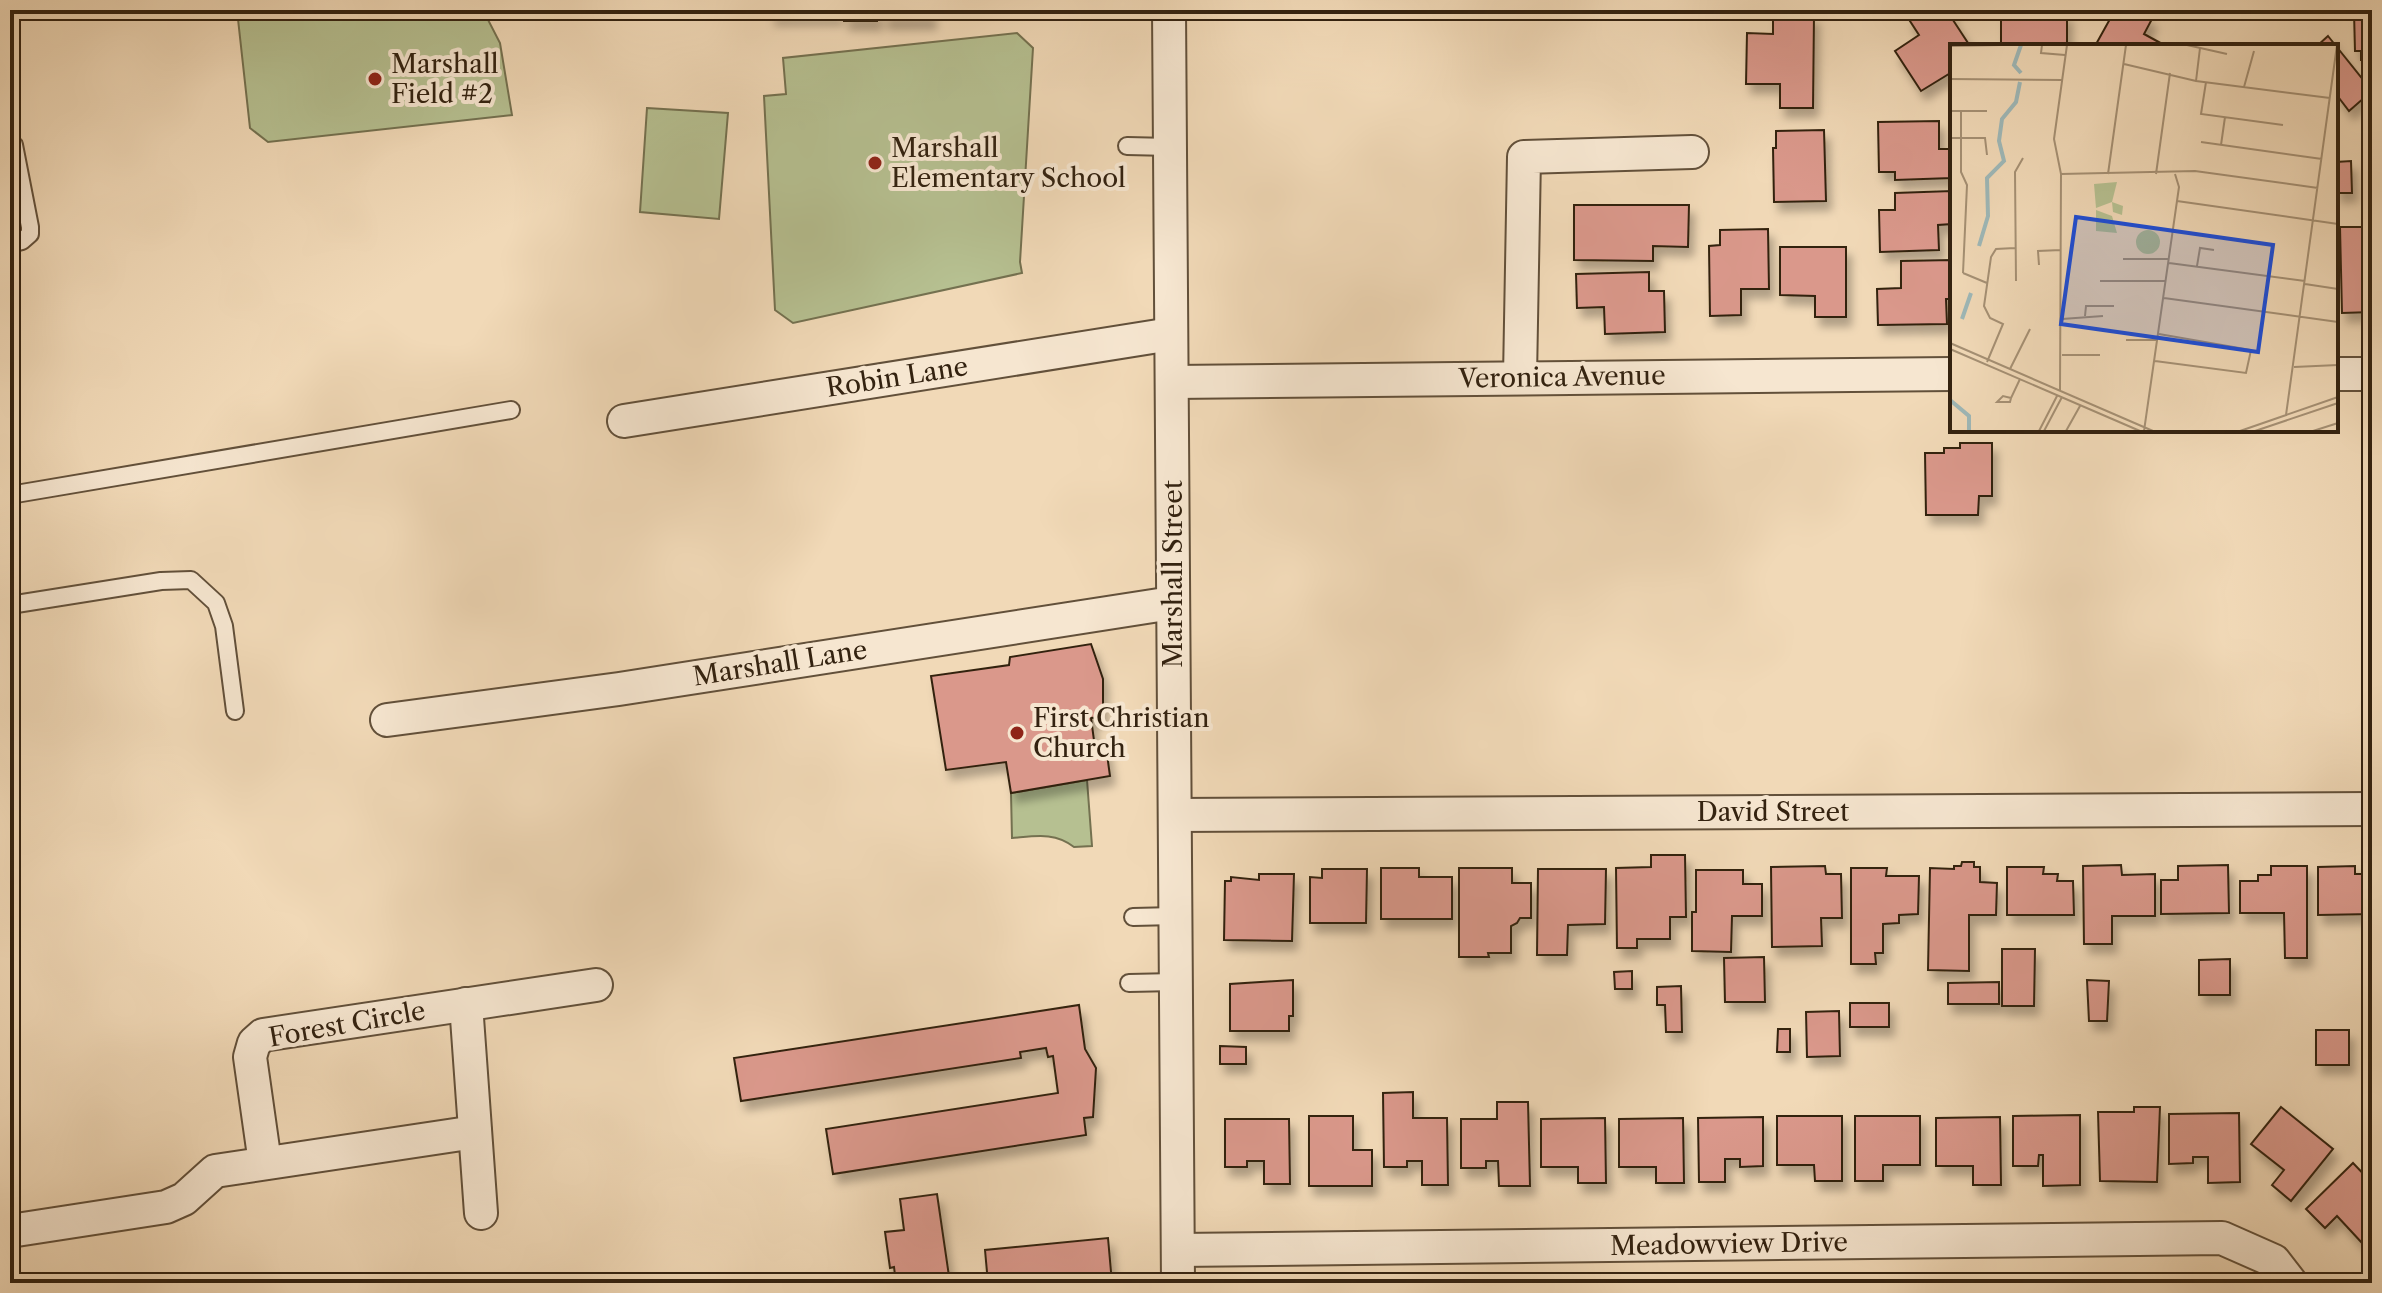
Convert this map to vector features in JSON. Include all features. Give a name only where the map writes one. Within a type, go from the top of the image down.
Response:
[{"type":"street","name":"Marshall Street","points":[[1169,10],[1178,1283]]},
{"type":"street","points":[[1520,377],[1524,157],[1692,152]]},
{"type":"street","name":"Robin Lane","points":[[624,421],[1171,334]]},
{"type":"street","name":"Veronica Avenue","points":[[1173,382],[1950,374]]},
{"type":"street","points":[[2338,374],[2372,374]]},
{"type":"street","name":"Marshall Lane","points":[[387,720],[619,689],[1172,603]]},
{"type":"street","name":"David Street","points":[[1175,815],[2372,809]]},
{"type":"street","name":"Forest Circle","points":[[265,1163],[250,1057],[258,1039],[270,1034],[596,985]]},
{"type":"street","points":[[466,1004],[481,1213]]},
{"type":"street","points":[[10,1231],[166,1207],[184,1199],[215,1171],[475,1132]]},
{"type":"street","name":"Meadowview Drive","points":[[1178,1250],[2222,1238],[2283,1272]]},
{"type":"lane","points":[[10,244],[22,241],[30,234],[12,144]]},
{"type":"lane","points":[[1127,146],[1170,147]]},
{"type":"lane","points":[[10,495],[511,410]]},
{"type":"lane","points":[[10,605],[161,581],[191,580],[216,603],[224,626],[235,711]]},
{"type":"lane","points":[[1133,917],[1175,916]]},
{"type":"lane","points":[[1129,983],[1175,982]]},
{"type":"green space","name":"Marshall Field #2","points":[[237,10],[483,10],[500,43],[512,115],[268,142],[250,128]]},
{"type":"green space","points":[[1017,33],[1033,48],[1020,262],[1022,273],[793,323],[775,310],[764,96],[786,94],[783,58]]},
{"type":"green space","points":[[647,108],[728,113],[719,219],[640,212]]},
{"type":"green space","points":[[1087,780],[1092,846],[1074,847],[1060,839],[1045,836],[1012,838],[1011,793]]},
{"type":"building","points":[[770,10],[838,10],[838,16],[770,16]]},
{"type":"building","points":[[844,10],[877,10],[877,21],[844,21]]},
{"type":"building","points":[[883,10],[931,10],[931,20],[883,20]]},
{"type":"building","points":[[1920,10],[1953,10],[1949,14],[1969,44],[1950,44],[1950,73],[1921,91],[1895,51],[1919,35],[1908,18]]},
{"type":"building","points":[[2115,10],[2142,10],[2140,13],[2152,19],[2144,34],[2162,44],[2096,44]]},
{"type":"building","points":[[2372,11],[2372,60],[2361,60],[2361,51],[2355,51],[2354,12]]},
{"type":"building","points":[[2001,13],[2067,13],[2067,44],[2001,44]]},
{"type":"building","points":[[1773,14],[1814,15],[1813,108],[1780,108],[1780,84],[1746,84],[1747,33],[1773,34]]},
{"type":"building","points":[[2328,36],[2334,44],[2319,44]]},
{"type":"building","points":[[2338,48],[2372,91],[2349,111],[2338,97]]},
{"type":"building","points":[[1939,121],[1939,149],[1950,149],[1950,178],[1895,180],[1895,172],[1879,172],[1878,122]]},
{"type":"building","points":[[1824,130],[1826,201],[1774,202],[1773,148],[1776,148],[1776,131]]},
{"type":"building","points":[[2351,161],[2352,193],[2338,193],[2338,162]]},
{"type":"building","points":[[1950,191],[1950,224],[1938,225],[1939,250],[1880,252],[1879,210],[1895,210],[1895,193]]},
{"type":"building","points":[[1574,205],[1689,205],[1688,247],[1653,246],[1653,261],[1574,260]]},
{"type":"building","points":[[2340,227],[2372,227],[2372,312],[2342,313]]},
{"type":"building","points":[[1768,229],[1769,289],[1741,289],[1741,315],[1710,316],[1709,246],[1720,245],[1720,230]]},
{"type":"building","points":[[1780,247],[1846,247],[1846,317],[1815,317],[1815,296],[1780,295]]},
{"type":"building","points":[[1950,260],[1947,324],[1878,325],[1877,289],[1901,288],[1901,261]]},
{"type":"building","points":[[1649,272],[1649,291],[1664,291],[1665,332],[1605,334],[1604,307],[1577,308],[1576,274]]},
{"type":"building","points":[[1960,443],[1992,443],[1992,496],[1979,496],[1978,515],[1926,515],[1925,453],[1944,453],[1944,448],[1960,448]]},
{"type":"building","name":"First Christian Church","points":[[1091,644],[1103,679],[1103,717],[1091,718],[1095,748],[1106,747],[1110,776],[1011,793],[1006,762],[946,770],[931,676],[1009,665],[1010,657]]},
{"type":"building","points":[[1651,855],[1685,855],[1686,917],[1670,917],[1670,939],[1637,939],[1637,948],[1617,948],[1616,868],[1651,867]]},
{"type":"building","points":[[1962,862],[1974,862],[1974,867],[1980,867],[1980,882],[1997,883],[1996,915],[1969,915],[1969,971],[1928,970],[1930,868],[1954,869]]},
{"type":"building","points":[[2121,865],[2122,875],[2155,874],[2155,916],[2112,916],[2112,944],[2084,944],[2083,866]]},
{"type":"building","points":[[2228,865],[2229,913],[2161,914],[2161,880],[2178,880],[2178,866]]},
{"type":"building","points":[[1825,866],[1826,874],[1841,874],[1842,918],[1821,918],[1822,946],[1772,947],[1771,867]]},
{"type":"building","points":[[2271,866],[2307,866],[2307,958],[2285,958],[2284,913],[2240,913],[2240,881],[2258,881],[2258,875],[2271,875]]},
{"type":"building","points":[[2355,866],[2355,874],[2372,874],[2372,914],[2318,915],[2318,867]]},
{"type":"building","points":[[2007,867],[2044,867],[2043,874],[2058,874],[2057,881],[2073,881],[2074,915],[2007,915]]},
{"type":"building","points":[[1381,868],[1419,868],[1419,877],[1452,877],[1452,919],[1381,919]]},
{"type":"building","points":[[1459,868],[1512,868],[1512,883],[1531,883],[1531,918],[1520,918],[1511,926],[1511,953],[1459,957]]},
{"type":"building","points":[[1851,868],[1887,868],[1886,876],[1919,876],[1918,914],[1899,915],[1899,923],[1883,924],[1883,953],[1875,953],[1876,964],[1851,964]]},
{"type":"building","points":[[1322,869],[1367,869],[1366,923],[1310,923],[1310,877],[1322,878]]},
{"type":"building","points":[[1538,869],[1606,869],[1605,924],[1568,925],[1567,955],[1537,955]]},
{"type":"building","points":[[1696,870],[1743,870],[1743,884],[1762,884],[1762,916],[1732,916],[1731,952],[1692,951]]},
{"type":"building","points":[[1259,874],[1294,874],[1292,941],[1224,940],[1225,881],[1231,881],[1231,877],[1259,880]]},
{"type":"building","points":[[2002,949],[2035,949],[2034,1006],[2002,1006]]},
{"type":"building","points":[[1764,957],[1765,1002],[1725,1002],[1724,958]]},
{"type":"building","points":[[2230,959],[2230,995],[2199,995],[2199,960]]},
{"type":"building","points":[[1632,971],[1632,989],[1615,989],[1614,972]]},
{"type":"building","points":[[1293,980],[1293,1016],[1289,1016],[1289,1031],[1230,1031],[1230,984]]},
{"type":"building","points":[[2087,980],[2109,981],[2107,1021],[2089,1021]]},
{"type":"building","points":[[1999,982],[1999,1004],[1948,1004],[1948,983]]},
{"type":"building","points":[[1681,986],[1682,1032],[1666,1032],[1665,1005],[1657,1005],[1657,987]]},
{"type":"building","points":[[1850,1003],[1889,1003],[1889,1027],[1850,1027]]},
{"type":"building","points":[[1079,1005],[1085,1049],[1096,1068],[1093,1117],[1084,1118],[1086,1135],[833,1174],[826,1129],[1058,1093],[1053,1056],[1048,1057],[1046,1048],[1020,1052],[1021,1058],[741,1101],[734,1058]]},
{"type":"building","points":[[1839,1011],[1840,1056],[1807,1057],[1806,1012]]},
{"type":"building","points":[[1778,1029],[1790,1029],[1790,1052],[1777,1052]]},
{"type":"building","points":[[2316,1030],[2349,1030],[2349,1065],[2316,1065]]},
{"type":"building","points":[[1220,1046],[1246,1047],[1246,1064],[1220,1064]]},
{"type":"building","points":[[1413,1092],[1413,1118],[1447,1118],[1448,1185],[1422,1185],[1422,1161],[1407,1161],[1407,1167],[1384,1167],[1383,1093]]},
{"type":"building","points":[[1497,1102],[1528,1102],[1530,1186],[1499,1186],[1498,1161],[1486,1161],[1486,1168],[1461,1168],[1461,1119],[1497,1119]]},
{"type":"building","points":[[2134,1107],[2160,1107],[2157,1182],[2100,1181],[2098,1112],[2134,1112]]},
{"type":"building","points":[[2281,1107],[2333,1149],[2291,1201],[2272,1185],[2284,1170],[2251,1144]]},
{"type":"building","points":[[2239,1113],[2240,1182],[2208,1183],[2208,1157],[2193,1157],[2193,1163],[2169,1164],[2169,1114]]},
{"type":"building","points":[[2080,1115],[2080,1185],[2043,1186],[2043,1155],[2039,1155],[2038,1166],[2013,1166],[2013,1116]]},
{"type":"building","points":[[1309,1116],[1353,1116],[1353,1150],[1372,1150],[1372,1186],[1309,1186]]},
{"type":"building","points":[[1777,1116],[1842,1116],[1842,1181],[1815,1181],[1814,1165],[1777,1165]]},
{"type":"building","points":[[1855,1116],[1920,1116],[1920,1165],[1883,1165],[1883,1181],[1855,1181]]},
{"type":"building","points":[[1763,1117],[1763,1166],[1740,1167],[1740,1159],[1725,1159],[1725,1182],[1699,1182],[1698,1118]]},
{"type":"building","points":[[2000,1117],[2001,1185],[1973,1185],[1973,1166],[1936,1166],[1936,1118]]},
{"type":"building","points":[[1605,1118],[1606,1183],[1578,1183],[1578,1167],[1541,1167],[1541,1119]]},
{"type":"building","points":[[1683,1118],[1684,1183],[1656,1183],[1656,1167],[1619,1167],[1619,1119]]},
{"type":"building","points":[[1225,1119],[1289,1119],[1290,1184],[1264,1184],[1264,1161],[1247,1161],[1247,1167],[1225,1167]]},
{"type":"building","points":[[2353,1163],[2372,1183],[2372,1236],[2363,1244],[2337,1216],[2325,1228],[2306,1209]]},
{"type":"building","points":[[937,1194],[950,1283],[896,1283],[894,1267],[890,1268],[885,1232],[904,1230],[900,1199]]},
{"type":"building","points":[[1108,1238],[1112,1283],[988,1283],[985,1250]]},
{"type":"place","name":"Marshall Field #2","points":[[375,79]]},
{"type":"place","name":"Marshall Elementary School","points":[[875,163]]},
{"type":"place","name":"First Christian Church","points":[[1017,733]]}]
